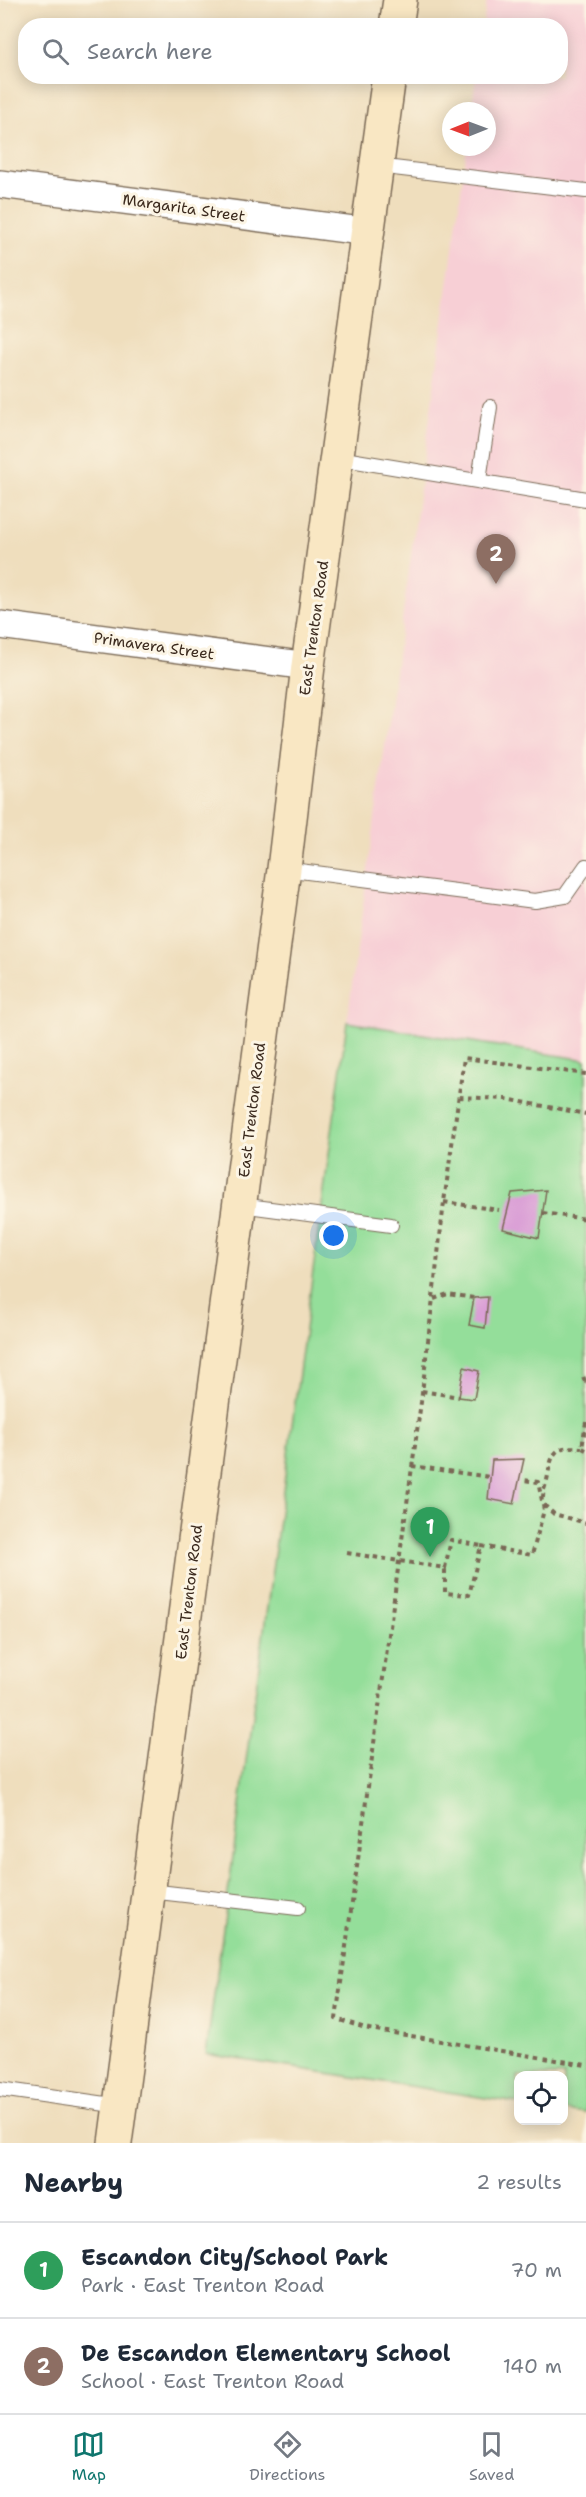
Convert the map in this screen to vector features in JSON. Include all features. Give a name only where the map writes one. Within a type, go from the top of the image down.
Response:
[{"type":"main road","points":[[397,18],[400,0]]},
{"type":"main road","name":"East Trenton Road","points":[[115,2143],[122,2106],[284,869],[308,666],[388,84]]},
{"type":"street","name":"Margarita Street","points":[[0,184],[369,232]]},
{"type":"street","name":"Primavera Street","points":[[0,625],[308,666]]},
{"type":"lane","points":[[377,166],[586,191]]},
{"type":"lane","points":[[479,480],[490,407]]},
{"type":"lane","points":[[338,458],[586,499]]},
{"type":"lane","points":[[284,869],[536,901],[565,896],[586,866]]},
{"type":"lane","points":[[240,1205],[391,1225]]},
{"type":"lane","points":[[150,1891],[298,1908]]},
{"type":"lane","points":[[0,2089],[122,2106]]},
{"type":"path","points":[[586,1074],[464,1058],[444,1202],[422,1391],[336,2019],[369,2029],[586,2065]]},
{"type":"path","points":[[459,1097],[507,1100],[586,1114]]},
{"type":"path","points":[[444,1202],[499,1210]]},
{"type":"path","points":[[543,1213],[586,1219]]},
{"type":"path","points":[[434,1299],[448,1294],[474,1298]]},
{"type":"path","points":[[422,1391],[459,1397]]},
{"type":"path","points":[[543,1504],[544,1486],[548,1479],[550,1461],[556,1451],[569,1446],[584,1449],[586,1422]]},
{"type":"path","points":[[412,1466],[490,1477]]},
{"type":"path","points":[[481,1546],[469,1595],[445,1593],[445,1568],[451,1540],[532,1555],[544,1510],[538,1482],[523,1480]]},
{"type":"path","points":[[543,1504],[554,1514],[586,1522]]},
{"type":"path","points":[[347,1553],[445,1568]]},
{"type":"shaded area","points":[[487,0],[586,0],[586,1059],[347,1022],[466,156],[496,156],[496,102],[472,102],[475,84],[568,84],[568,18],[484,18]]},
{"type":"green space","points":[[347,1022],[586,1060],[586,2113],[568,2111],[568,2071],[514,2071],[514,2102],[206,2054]]},
{"type":"building","points":[[546,1190],[539,1238],[503,1229],[512,1193]]},
{"type":"building","points":[[488,1297],[485,1328],[469,1325],[474,1298]]},
{"type":"building","points":[[464,1367],[479,1371],[474,1399],[459,1397]]},
{"type":"building","points":[[524,1459],[514,1504],[488,1499],[492,1460]]},
{"type":"place","name":"De Escandon Elementary School","points":[[496,584]]},
{"type":"place","name":"Escandon City/School Park","points":[[430,1557]]}]
